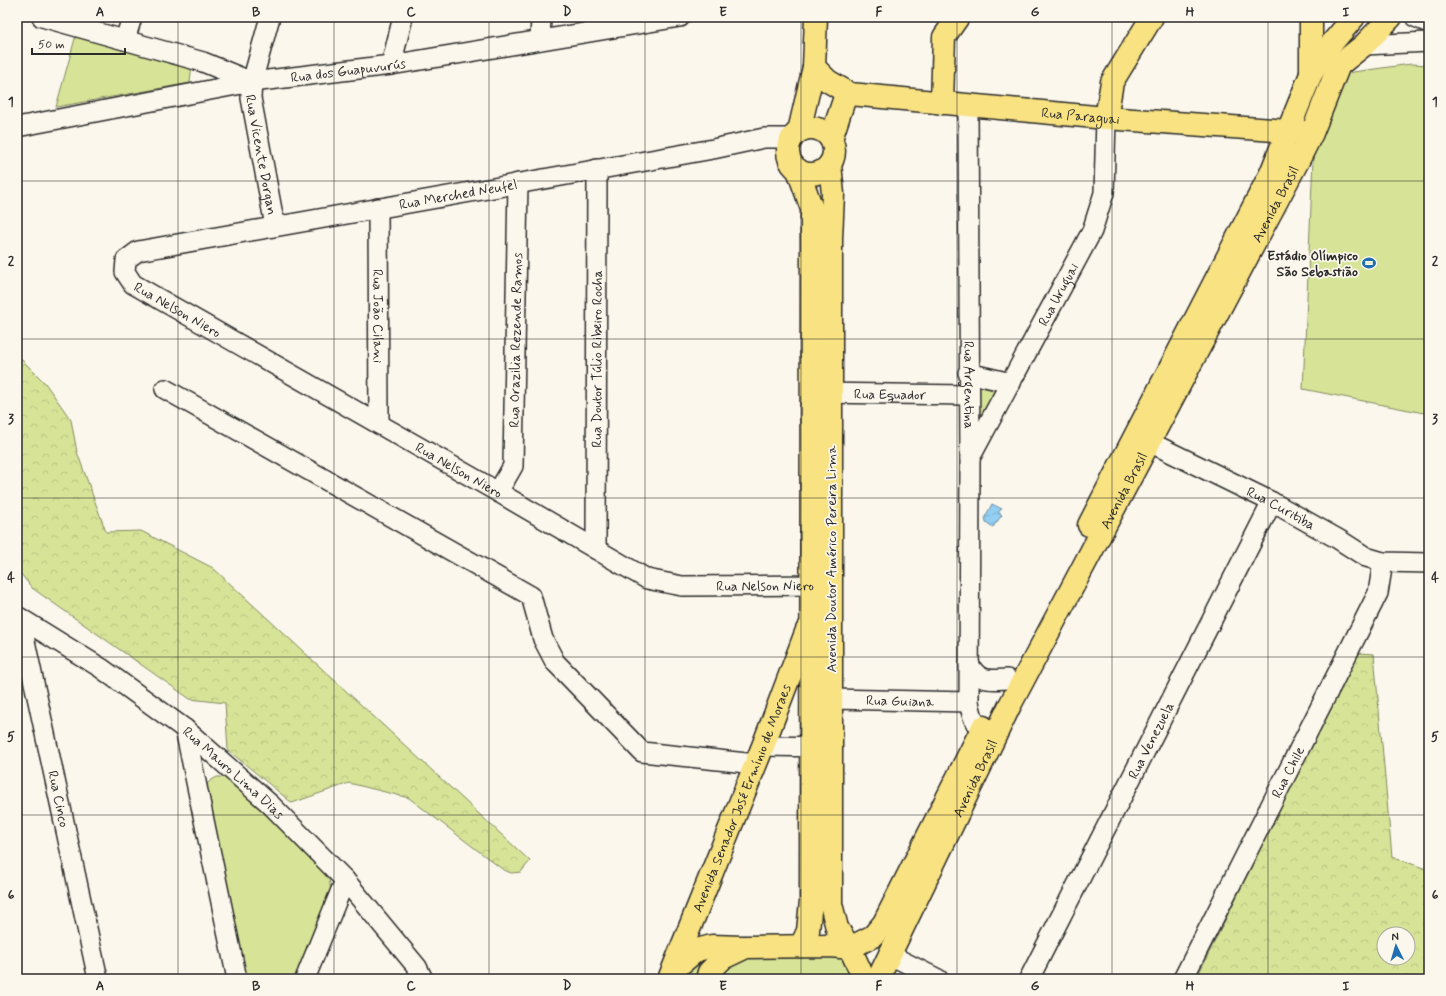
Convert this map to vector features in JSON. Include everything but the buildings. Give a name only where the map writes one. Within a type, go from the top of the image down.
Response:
[{"type":"main road","points":[[796,134],[808,128],[817,128],[825,132],[831,139],[834,147],[834,156],[830,164],[824,170],[815,174],[806,173],[798,170],[789,157],[789,146],[796,134],[814,66],[816,17]]},
{"type":"main road","points":[[942,103],[944,37],[958,17]]},
{"type":"main road","points":[[1106,118],[1112,82],[1152,17]]},
{"type":"main road","points":[[1311,17],[1311,74]]},
{"type":"main road","name":"Avenida Brasil","points":[[988,734],[1014,698],[1142,439],[1271,174],[1311,74],[1326,50],[1354,17]]},
{"type":"main road","name":"Avenida Brasil","points":[[878,979],[890,955],[934,843],[988,734],[1007,679],[1312,133],[1339,65],[1364,45],[1391,17]]},
{"type":"main road","name":"Rua Paraguai","points":[[814,66],[828,81],[850,94],[1106,118],[1288,130],[1312,133]]},
{"type":"main road","points":[[831,139],[844,100],[850,94]]},
{"type":"main road","name":"Avenida Doutor Américo Pereira Lima","points":[[821,393],[833,194],[830,164]]},
{"type":"main road","name":"Avenida Doutor Américo Pereira Lima","points":[[798,170],[812,210],[821,393],[822,585],[831,699],[821,747]]},
{"type":"main road","name":"Avenida Doutor Américo Pereira Lima","points":[[822,585],[812,616],[821,747],[821,805],[831,904],[836,928],[850,948],[860,970],[862,979]]},
{"type":"main road","name":"Avenida Senador José Ermínio de Moraes","points":[[671,974],[759,755],[812,616]]},
{"type":"main road","name":"Avenida Doutor Américo Pereira Lima","points":[[801,946],[808,931],[821,805]]},
{"type":"main road","name":"Avenida Brasil","points":[[850,948],[873,936],[884,923],[934,843]]},
{"type":"main road","points":[[671,974],[697,950],[712,946],[831,946],[850,948]]},
{"type":"main road","points":[[706,979],[709,972],[723,958],[746,947]]},
{"type":"street","points":[[42,17],[203,62],[252,82]]},
{"type":"street","points":[[125,40],[132,17]]},
{"type":"street","name":"Rua Vicente Dorgan","points":[[270,17],[252,82],[251,98],[275,226]]},
{"type":"street","points":[[391,65],[403,17]]},
{"type":"street","points":[[540,17],[540,40]]},
{"type":"street","name":"Rua dos Guapuvurús","points":[[17,127],[252,82],[391,65],[680,17]]},
{"type":"street","points":[[1415,17],[1429,23]]},
{"type":"street","points":[[1364,45],[1429,42]]},
{"type":"street","name":"Rua Argentina","points":[[968,106],[968,395],[970,459],[968,702],[972,718],[988,734]]},
{"type":"street","name":"Rua Uruguai","points":[[970,459],[1092,231],[1104,193],[1106,118]]},
{"type":"street","name":"Rua Merched Neufel","points":[[126,260],[138,251],[597,170],[713,149],[764,138],[796,134]]},
{"type":"street","name":"Rua Doutor Túlio Ribeiro Rocha","points":[[596,549],[597,170]]},
{"type":"street","name":"Rua Orazilia Rezende Ramos","points":[[498,492],[513,466],[518,183]]},
{"type":"street","name":"Rua João Cilani","points":[[378,208],[380,424]]},
{"type":"street","name":"Rua Nelson Niero","points":[[126,260],[125,272],[133,284],[648,578],[682,586],[822,585]]},
{"type":"street","points":[[968,373],[1011,383]]},
{"type":"street","points":[[165,389],[532,596],[543,639],[555,662],[642,752],[759,755],[821,747]]},
{"type":"street","name":"Rua Equador","points":[[821,393],[968,395]]},
{"type":"street","name":"Rua Curitiba","points":[[1142,439],[1272,502],[1338,539],[1366,557],[1383,562],[1429,562]]},
{"type":"street","name":"Rua Venezuela","points":[[1029,979],[1272,502]]},
{"type":"street","name":"Rua Chile","points":[[1183,979],[1378,593],[1383,562]]},
{"type":"street","name":"Rua Mauro Lima Dias","points":[[19,617],[101,668],[185,729],[270,804],[345,880],[420,973]]},
{"type":"street","name":"Rua Cinco","points":[[19,617],[98,979]]},
{"type":"street","points":[[969,664],[974,672],[981,678],[995,680],[1007,679]]},
{"type":"street","name":"Rua Guiana","points":[[831,699],[968,702]]},
{"type":"street","points":[[185,729],[237,979]]},
{"type":"street","points":[[304,979],[345,880]]},
{"type":"street","points":[[890,955],[938,979]]},
{"type":"street","points":[[420,973],[438,979]]},
{"type":"green space","points":[[76,35],[192,63],[190,83],[56,107]]},
{"type":"green space","name":"Estádio Olímpico São Sebastião","points":[[1411,64],[1429,65],[1429,414],[1303,389],[1314,137],[1346,73]]},
{"type":"green space","points":[[17,355],[45,383],[71,420],[77,452],[106,532],[141,531],[213,568],[530,861],[521,872],[511,873],[502,869],[409,798],[349,783],[292,803],[228,750],[225,703],[190,699],[32,588],[17,569]]},
{"type":"green space","points":[[977,386],[1002,392],[978,430]]},
{"type":"green space","points":[[1357,653],[1374,654],[1392,857],[1429,870],[1428,979],[1196,979]]},
{"type":"green space","points":[[217,777],[223,777],[230,780],[323,870],[329,878],[331,892],[298,979],[244,979],[206,785]]},
{"type":"green space","points":[[718,951],[699,979],[677,979],[682,970]]},
{"type":"green space","points":[[744,956],[838,956],[849,963],[855,979],[711,979]]},
{"type":"water","points":[[992,504],[1002,509],[998,512],[1002,515],[993,527],[986,522],[985,517]]},
{"type":"place","name":"Estádio Olímpico São Sebastião","points":[[1369,263]]}]
